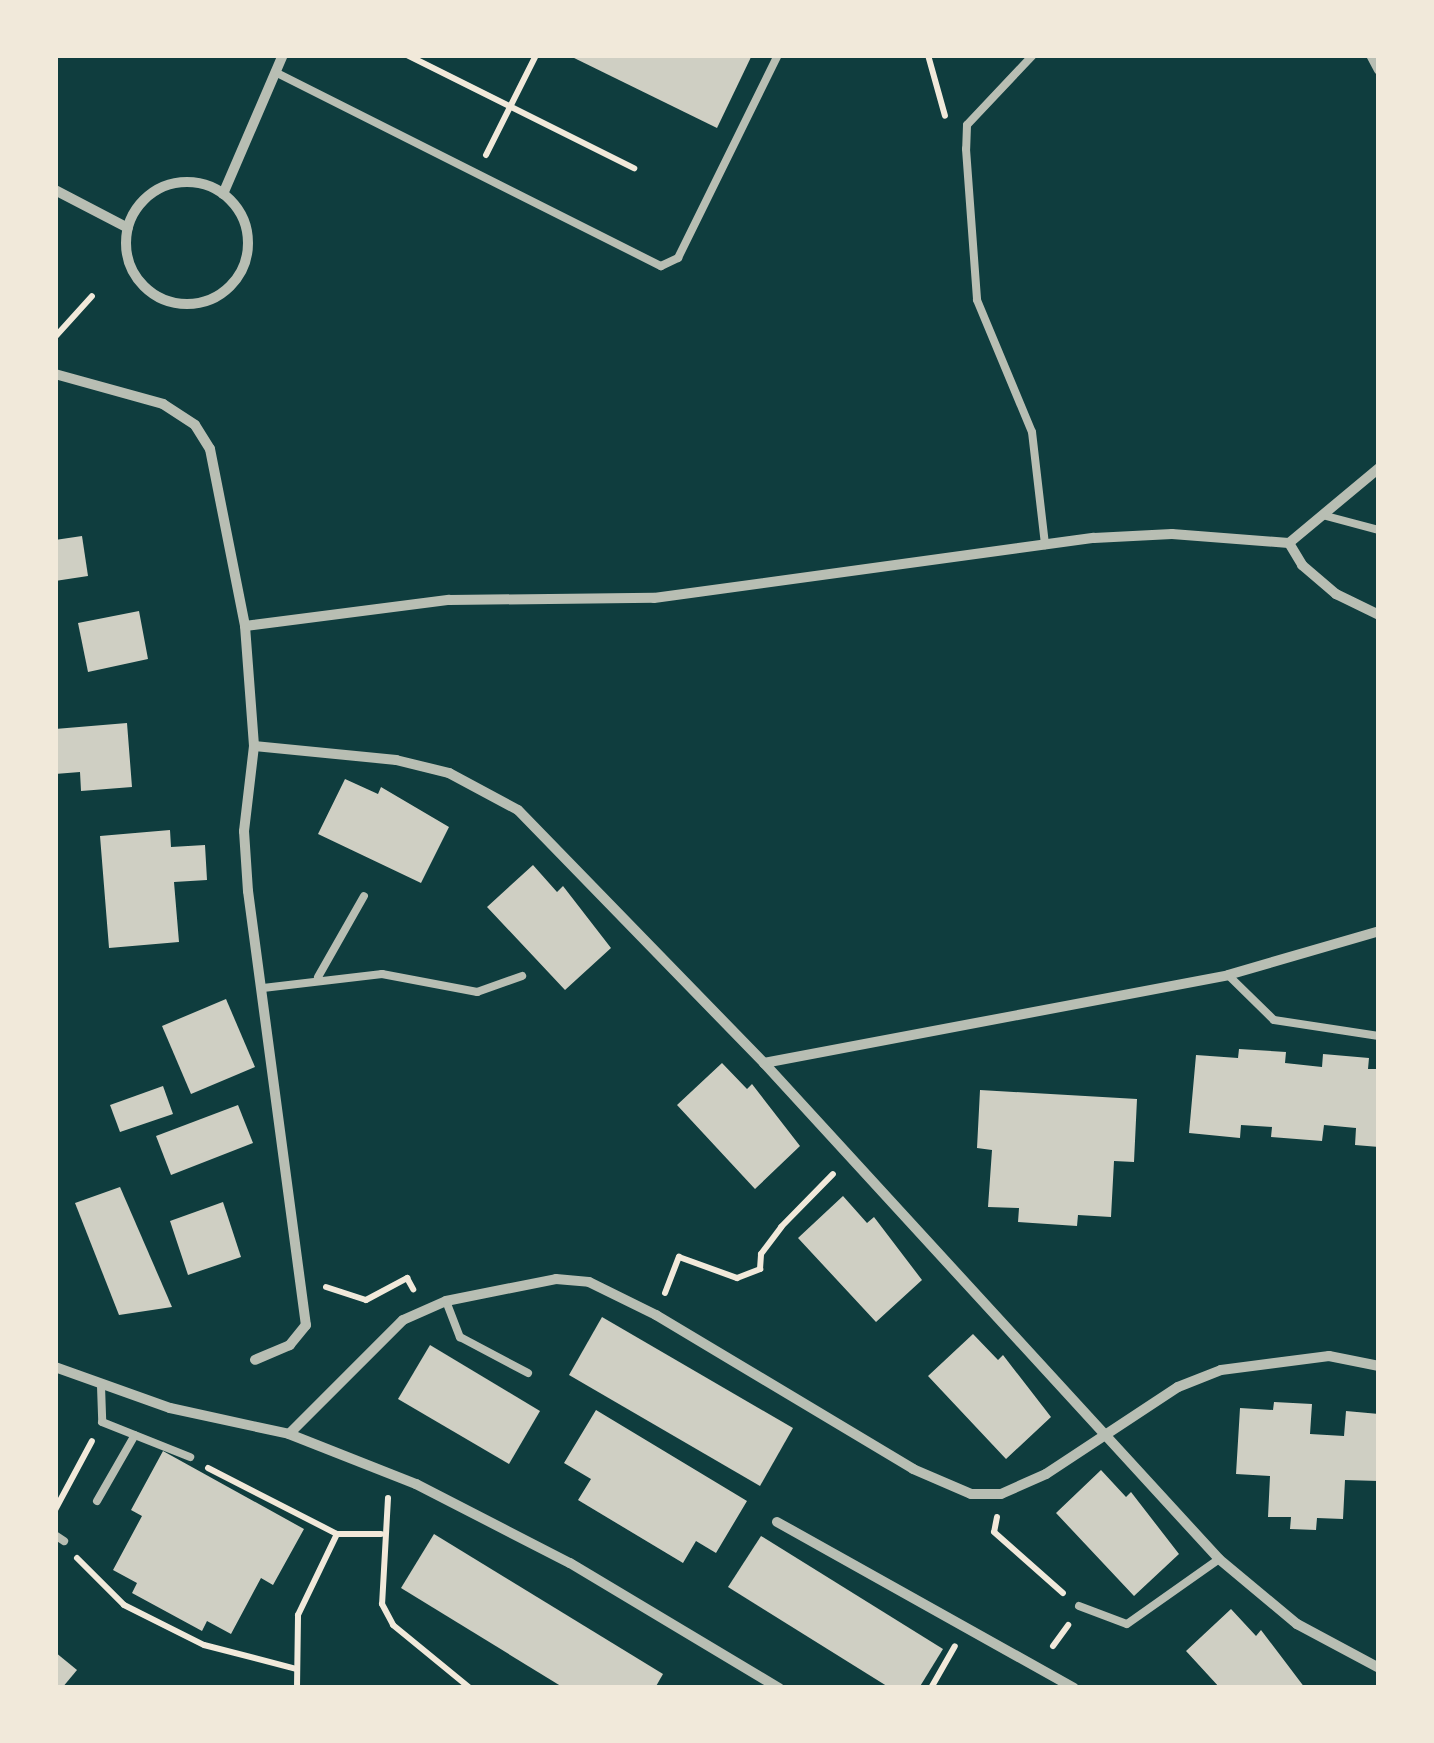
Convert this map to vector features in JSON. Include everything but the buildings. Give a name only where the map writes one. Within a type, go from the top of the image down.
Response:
[{"type":"street","points":[[224,194],[280,63],[269,55]]},
{"type":"street","points":[[1371,55],[1379,70]]},
{"type":"street","points":[[188,182],[224,194],[246,226],[249,246],[234,282],[201,302],[181,304],[145,288],[126,252],[128,228],[138,207],[168,185],[188,182]]},
{"type":"street","points":[[55,190],[128,228]]},
{"type":"street","points":[[55,374],[163,404],[195,425],[210,449],[245,626],[254,746],[244,831],[306,1325],[299,1336],[255,1360]]},
{"type":"street","points":[[245,626],[449,600],[654,598],[1045,546],[1172,534],[1289,543],[1379,468]]},
{"type":"street","points":[[1289,543],[1302,565],[1336,594],[1379,615]]},
{"type":"street","points":[[254,746],[396,760],[485,790],[518,810],[764,1064],[848,1159],[1110,1433],[1219,1558],[1297,1624],[1379,1668]]},
{"type":"street","points":[[764,1064],[1228,975],[1379,930]]},
{"type":"street","points":[[289,1434],[403,1320],[446,1301],[556,1278],[589,1282],[656,1315],[912,1469],[971,1494],[1001,1494],[1046,1474],[1178,1387],[1220,1370],[1329,1356],[1379,1366]]},
{"type":"street","points":[[55,1366],[101,1386],[289,1434],[416,1484],[570,1563],[779,1688]]},
{"type":"street","points":[[778,1522],[1074,1688]]},
{"type":"lane","points":[[280,63],[661,266],[678,258],[778,55]]},
{"type":"lane","points":[[1033,55],[992,92],[966,135],[977,300],[1032,432],[1045,546]]},
{"type":"lane","points":[[1326,516],[1379,530]]},
{"type":"lane","points":[[318,977],[364,896]]},
{"type":"lane","points":[[263,988],[318,977],[382,974],[477,992],[522,976]]},
{"type":"lane","points":[[1228,975],[1274,1020],[1379,1036]]},
{"type":"lane","points":[[446,1301],[460,1336],[528,1374]]},
{"type":"lane","points":[[101,1386],[102,1422],[190,1457]]},
{"type":"lane","points":[[97,1501],[135,1435]]},
{"type":"lane","points":[[55,1535],[64,1542]]},
{"type":"lane","points":[[1079,1606],[1128,1624],[1219,1558]]},
{"type":"path","points":[[407,55],[634,168]]},
{"type":"path","points":[[499,127],[536,55]]},
{"type":"path","points":[[928,55],[940,108],[966,135]]},
{"type":"path","points":[[55,338],[92,296]]},
{"type":"path","points":[[656,1315],[680,1257],[737,1278],[760,1269],[761,1254],[782,1226],[848,1159]]},
{"type":"path","points":[[302,1279],[366,1300],[407,1278],[414,1290]]},
{"type":"path","points":[[55,1510],[102,1422]]},
{"type":"path","points":[[190,1457],[337,1534],[381,1534]]},
{"type":"path","points":[[388,1496],[381,1534],[382,1604],[393,1624],[470,1688]]},
{"type":"path","points":[[994,1532],[1042,1576]]},
{"type":"path","points":[[297,1688],[298,1615],[337,1534]]},
{"type":"path","points":[[64,1542],[101,1589],[124,1605],[204,1645],[297,1669]]},
{"type":"path","points":[[931,1688],[966,1627]]}]
